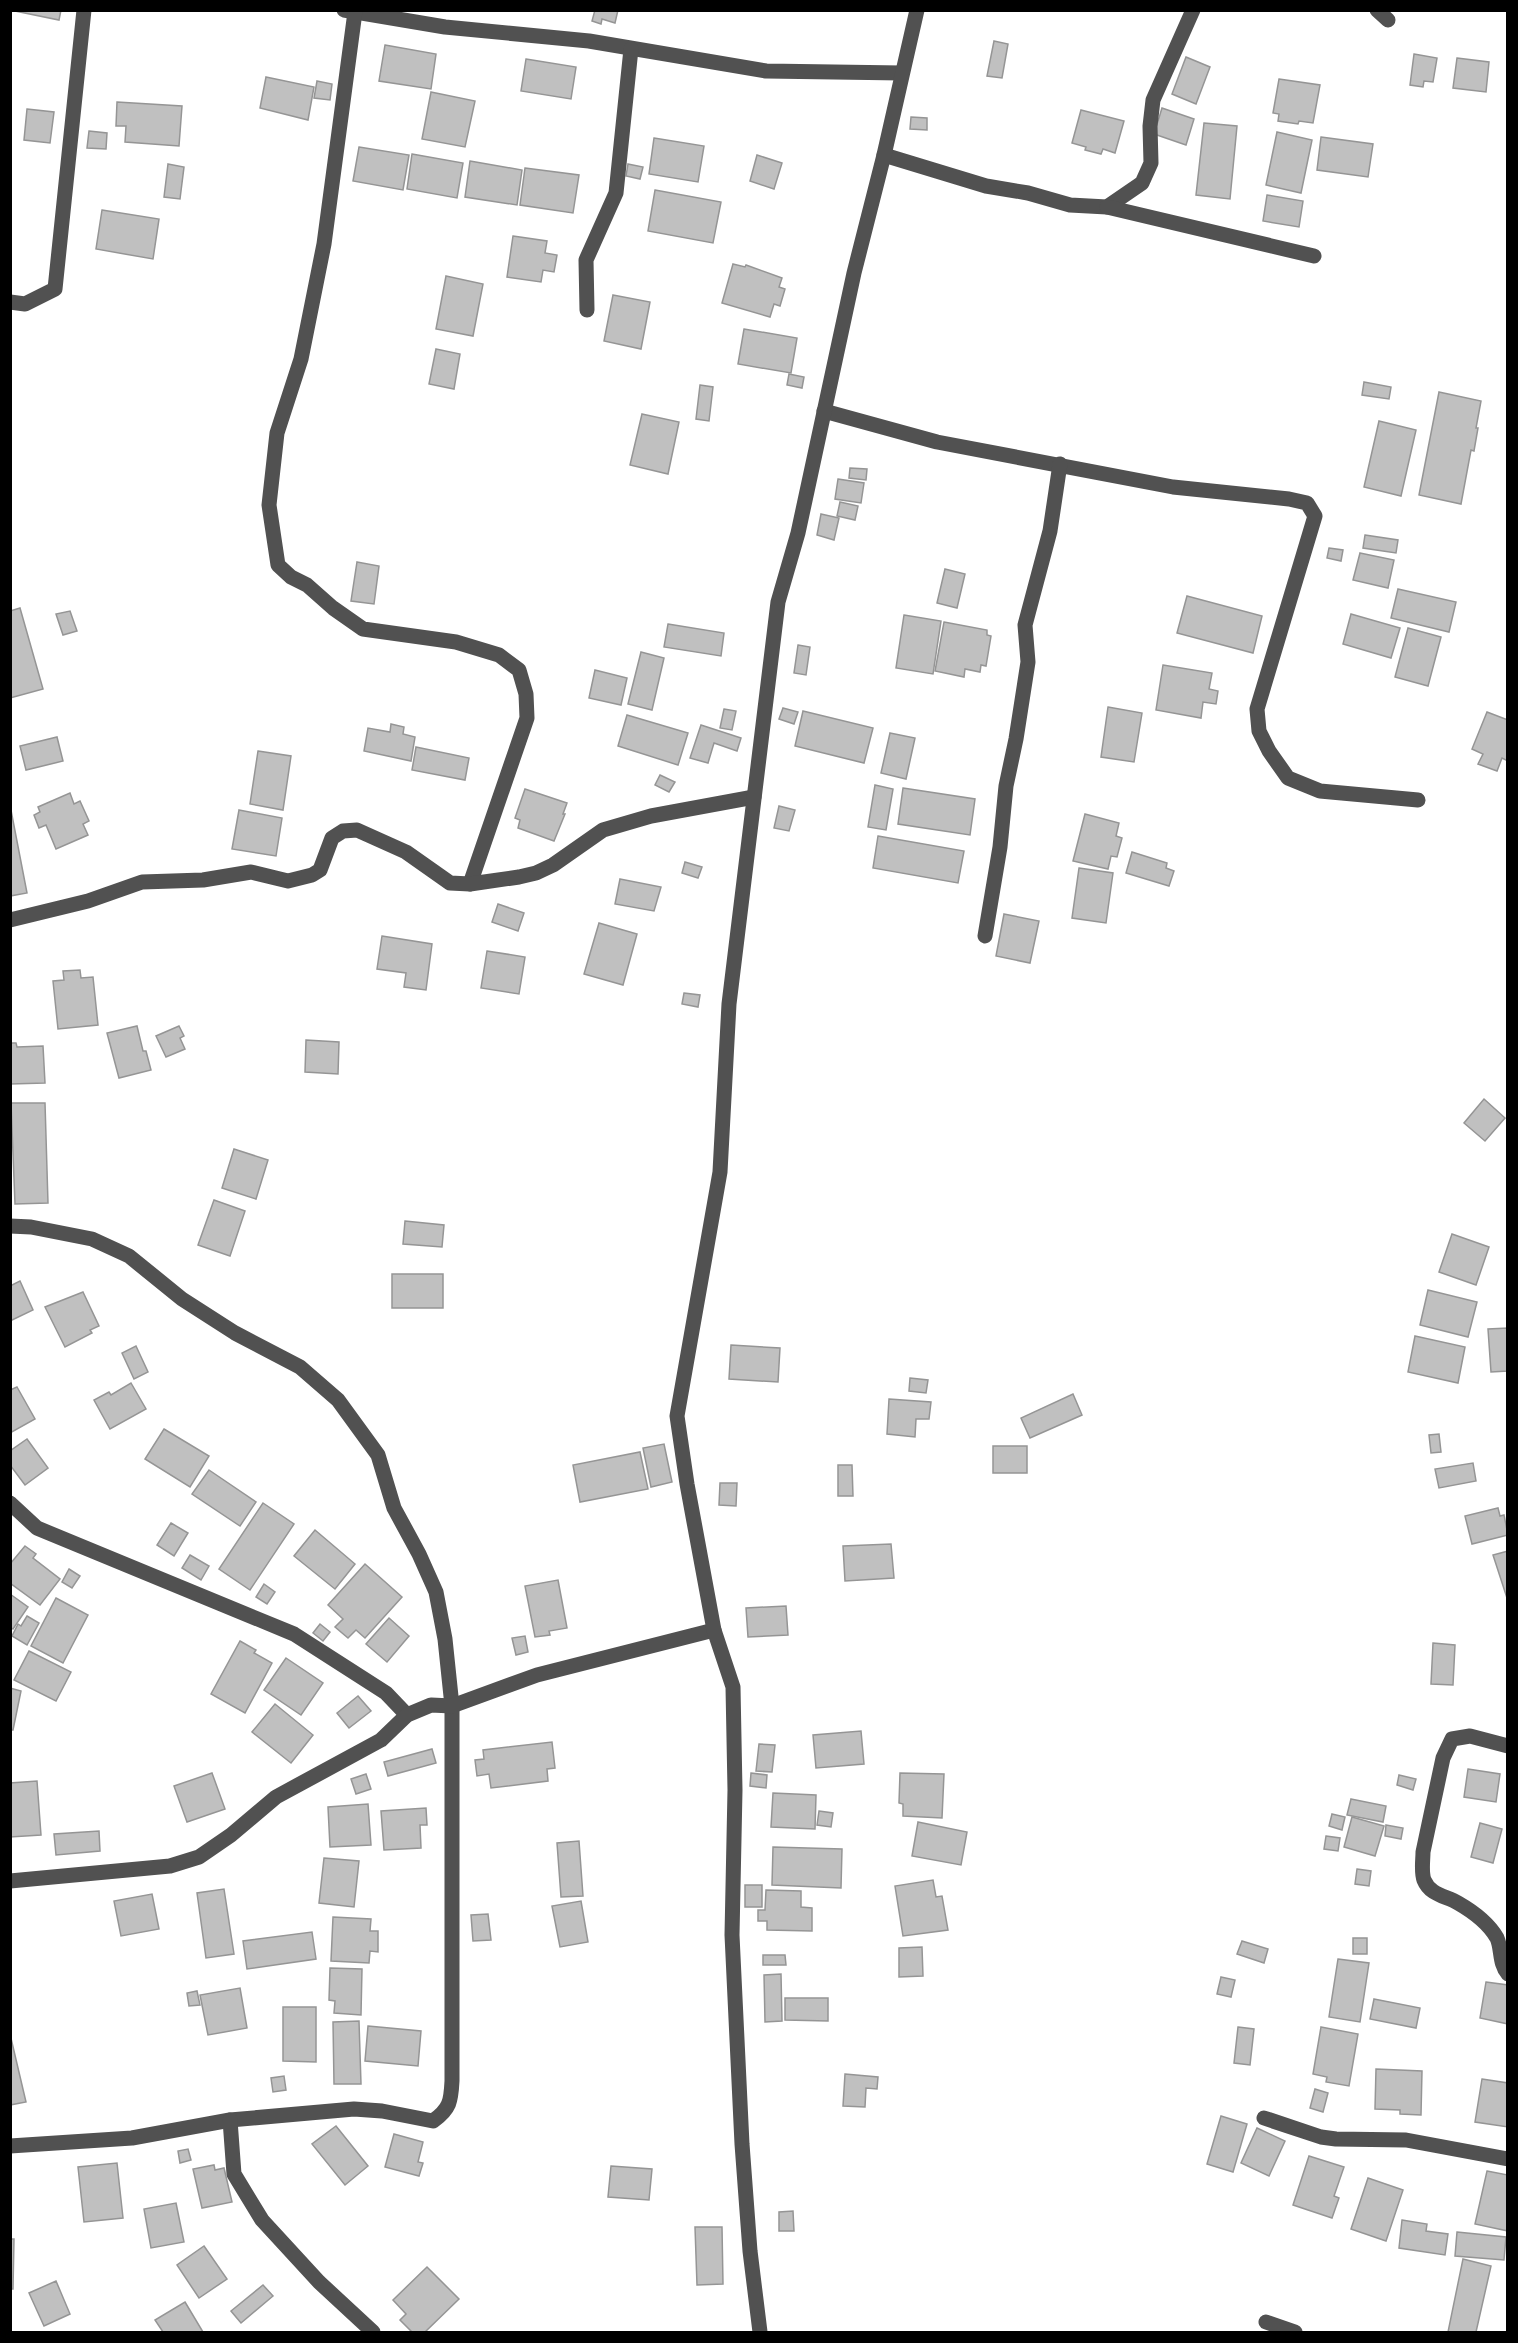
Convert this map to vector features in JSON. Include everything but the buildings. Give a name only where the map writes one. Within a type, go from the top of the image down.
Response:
[{"type":"street","points":[[10,302],[25,304],[55,289],[84,10]]},
{"type":"street","points":[[760,2332],[750,2251],[742,2144],[733,1946],[735,1790],[733,1687],[714,1630],[687,1484],[678,1416],[720,1172],[729,1004],[778,602],[798,533],[854,273],[917,10]]},
{"type":"street","points":[[1107,207],[1142,183],[1151,163],[1150,126],[1153,100],[1193,10]]},
{"type":"street","points":[[470,884],[526,718],[526,694],[519,670],[500,655],[456,642],[363,629],[278,565],[269,505],[277,433],[301,359],[324,244],[350,11],[445,27],[589,40],[631,49],[766,70],[902,73]]},
{"type":"street","points":[[587,310],[586,260],[616,193],[631,49]]},
{"type":"street","points":[[884,155],[986,186],[1070,204],[1107,207],[1314,256]]},
{"type":"street","points":[[824,411],[937,442],[1173,487],[1307,503],[1315,516],[1257,710],[1259,731],[1269,751],[1288,778],[1320,791],[1418,800]]},
{"type":"street","points":[[985,936],[1000,847],[1006,786],[1028,662],[1025,625],[1050,531],[1060,465]]},
{"type":"street","points":[[10,920],[88,901],[142,882],[203,880],[251,872],[288,881],[304,878],[320,870],[332,838],[343,831],[357,830],[406,852],[450,883],[470,884],[536,873],[553,865],[603,830],[651,816],[754,797]]},
{"type":"street","points":[[10,1226],[31,1227],[92,1239],[129,1257],[182,1299],[235,1333],[300,1367],[338,1400],[378,1455],[394,1508],[436,1592],[445,1639],[452,1706],[452,2094],[446,2112],[433,2121],[382,2111],[354,2109],[230,2120],[132,2138],[10,2146]]},
{"type":"street","points":[[10,1503],[37,1528],[294,1634],[386,1694],[407,1715]]},
{"type":"street","points":[[10,1881],[170,1866],[200,1857],[231,1835],[276,1797],[381,1740],[407,1715],[431,1705],[452,1706],[537,1675],[714,1630]]},
{"type":"street","points":[[1508,1746],[1470,1736],[1452,1739],[1443,1758],[1422,1866],[1424,1880],[1435,1893],[1458,1903],[1480,1918],[1497,1939],[1502,1962],[1508,1974]]},
{"type":"street","points":[[1264,2118],[1321,2137],[1406,2140],[1508,2158]]},
{"type":"street","points":[[230,2120],[234,2174],[262,2220],[319,2282],[373,2332]]},
{"type":"street","points":[[1266,2322],[1295,2332]]}]
